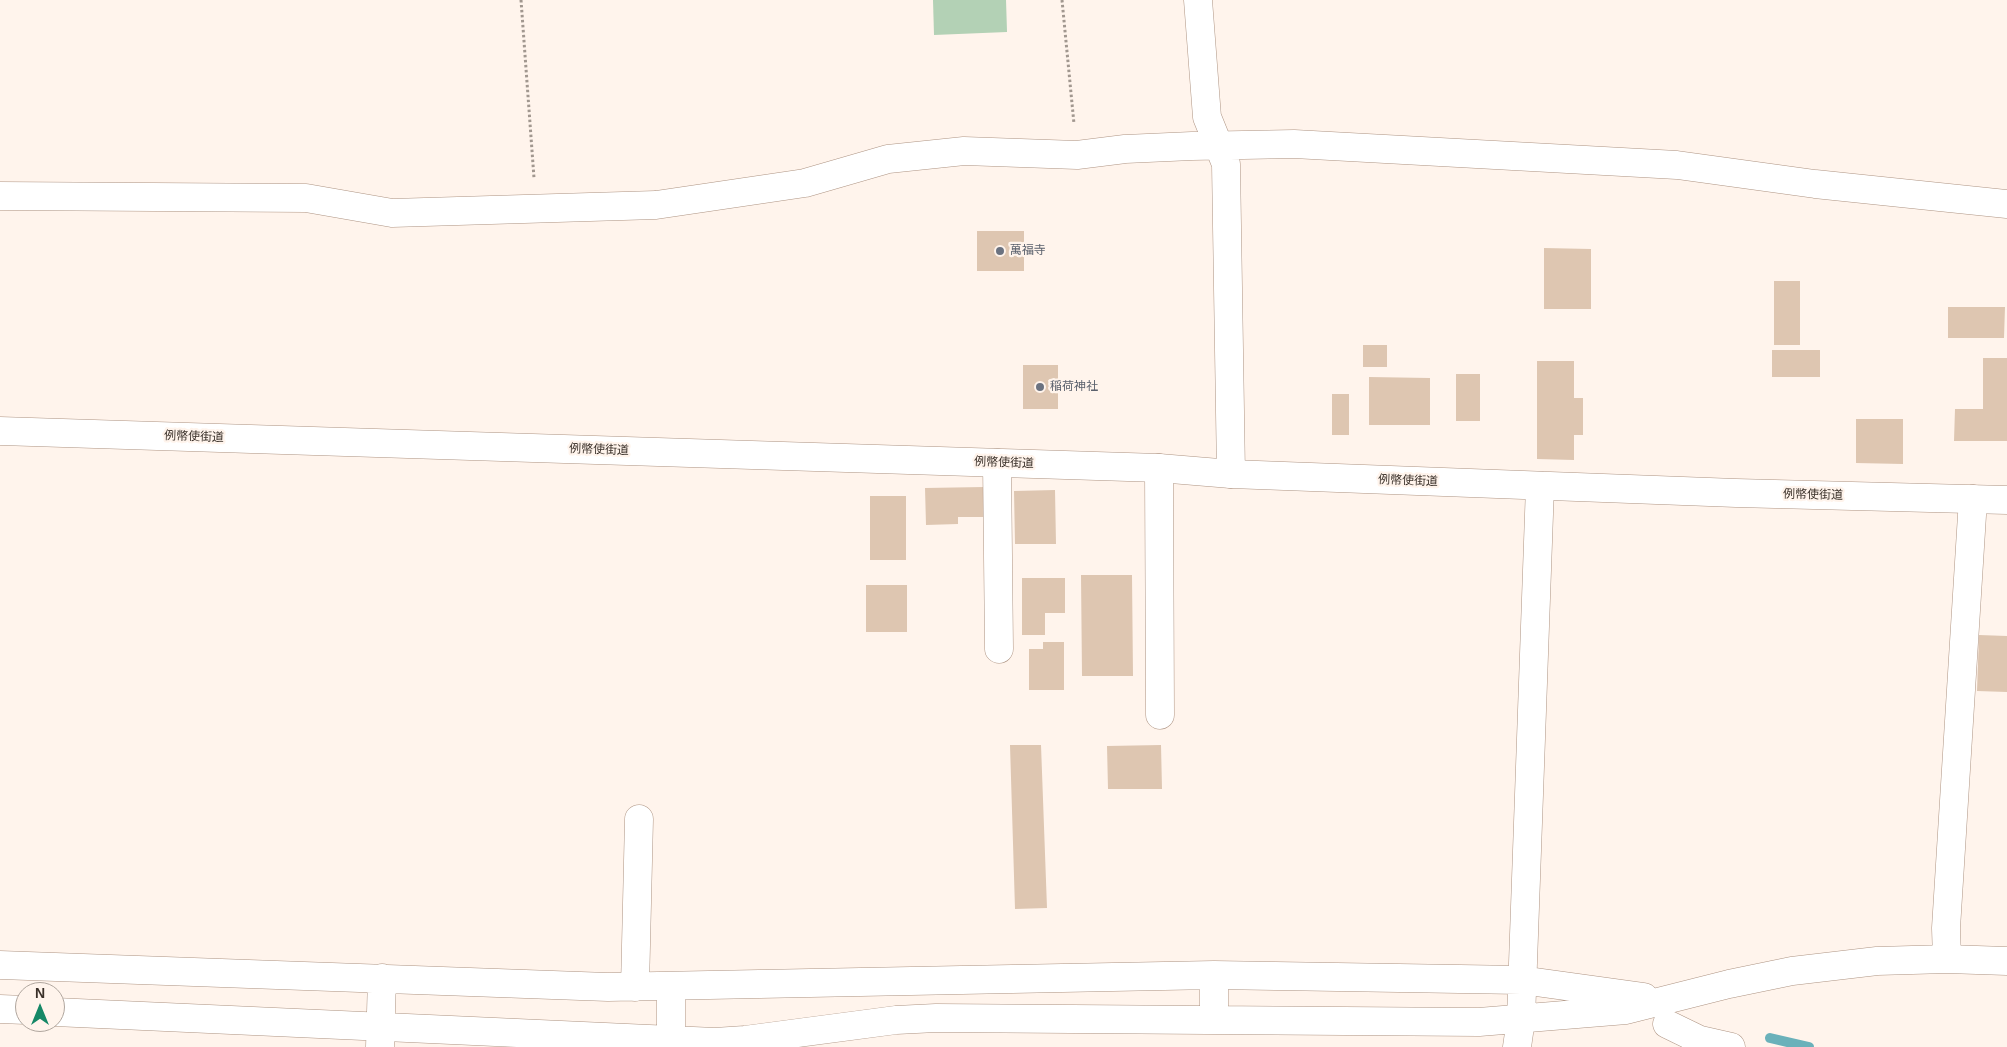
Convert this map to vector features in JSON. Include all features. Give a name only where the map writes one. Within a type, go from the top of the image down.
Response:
[{"type":"street","points":[[1198,0],[1207,117],[1226,164],[1231,474]]},
{"type":"street","points":[[0,196],[306,198],[392,214],[670,204],[805,183],[888,159],[964,151],[1077,155],[1125,150],[1294,144],[1677,166],[1815,184],[2007,204]]},
{"type":"street","name":"例幣使街道","points":[[0,431],[1159,468],[1231,474],[1540,486],[2007,500]]},
{"type":"street","points":[[997,463],[999,649]]},
{"type":"street","points":[[1159,468],[1160,715]]},
{"type":"street","points":[[1517,1047],[1521,1019],[1540,486]]},
{"type":"street","points":[[1947,959],[1946,928],[1973,499]]},
{"type":"street","points":[[636,987],[639,819]]},
{"type":"street","points":[[0,965],[636,987],[1214,975],[1521,980],[1666,1023],[1729,984],[1792,971],[1877,961],[1947,959],[2007,961]]},
{"type":"street","points":[[1214,975],[1214,1020]]},
{"type":"street","points":[[381,1037],[382,978]]},
{"type":"street","points":[[970,980],[970,1017]]},
{"type":"street","points":[[671,986],[671,1040]]},
{"type":"street","points":[[0,1009],[15,1010]]},
{"type":"street","points":[[65,1013],[381,1037],[714,1042],[745,1040],[896,1020],[970,1017],[1479,1022],[1626,1010],[1666,1023],[1700,1040],[1731,1047]]},
{"type":"path","points":[[521,0],[536,208]]},
{"type":"path","points":[[1062,0],[1077,155]]},
{"type":"green space","points":[[933,0],[1006,0],[1007,32],[934,35]]},
{"type":"building","name":"萬福寺","points":[[977,231],[1024,231],[1024,271],[977,271]]},
{"type":"building","points":[[1544,248],[1591,249],[1591,309],[1544,309]]},
{"type":"building","points":[[1774,281],[1800,281],[1800,345],[1774,345]]},
{"type":"building","points":[[1948,307],[2005,307],[2004,338],[1948,338]]},
{"type":"building","points":[[1363,345],[1387,345],[1387,367],[1363,367]]},
{"type":"building","points":[[1772,350],[1820,350],[1820,377],[1772,377]]},
{"type":"building","points":[[1983,358],[2007,358],[2007,441],[1954,441],[1955,409],[1983,409]]},
{"type":"building","points":[[1537,361],[1574,361],[1574,398],[1583,398],[1583,435],[1574,435],[1574,460],[1537,459]]},
{"type":"building","name":"稲荷神社","points":[[1023,365],[1058,365],[1058,409],[1023,409]]},
{"type":"building","points":[[1456,374],[1480,374],[1480,421],[1456,421]]},
{"type":"building","points":[[1369,377],[1430,378],[1430,425],[1369,425]]},
{"type":"building","points":[[1332,394],[1349,394],[1349,435],[1332,435]]},
{"type":"building","points":[[1856,419],[1903,419],[1903,464],[1856,463]]},
{"type":"building","points":[[984,487],[984,517],[958,517],[958,524],[926,525],[925,488]]},
{"type":"building","points":[[1055,490],[1056,544],[1015,544],[1014,491]]},
{"type":"building","points":[[870,496],[906,496],[906,560],[870,560]]},
{"type":"building","points":[[1081,575],[1132,575],[1133,676],[1082,676]]},
{"type":"building","points":[[1022,578],[1065,578],[1065,613],[1045,613],[1045,635],[1022,635]]},
{"type":"building","points":[[866,585],[907,585],[907,632],[866,632]]},
{"type":"building","points":[[1979,635],[2007,636],[2007,692],[1977,691]]},
{"type":"building","points":[[1043,642],[1064,642],[1064,690],[1029,690],[1029,649],[1043,649]]},
{"type":"building","points":[[1010,745],[1041,745],[1047,908],[1015,909]]},
{"type":"building","points":[[1161,745],[1162,789],[1108,789],[1107,746]]},
{"type":"waterway","points":[[1770,1038],[1809,1047]]},
{"type":"place","name":"萬福寺","points":[[1000,251]]},
{"type":"place","name":"稲荷神社","points":[[1040,387]]}]
